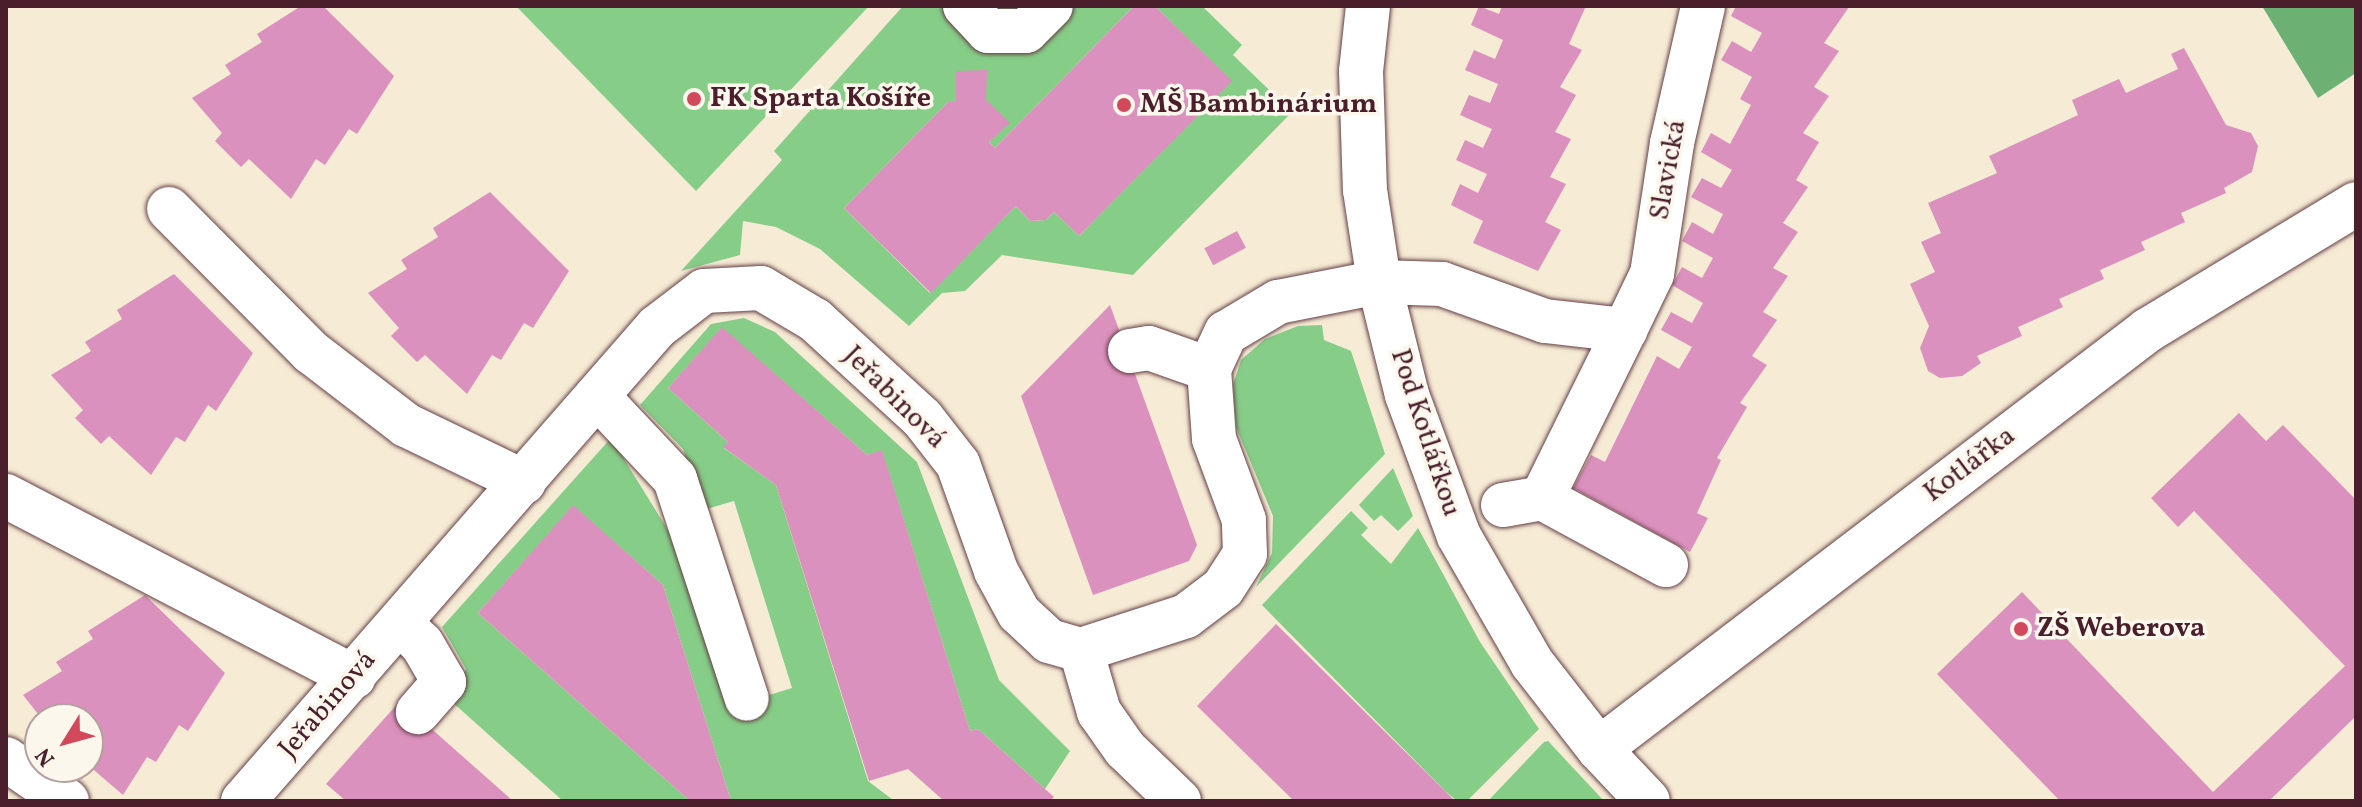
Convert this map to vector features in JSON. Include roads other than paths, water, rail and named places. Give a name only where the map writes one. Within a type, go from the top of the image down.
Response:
[{"type":"street","points":[[965,6],[988,31],[1026,31],[1051,6]]},
{"type":"street","name":"Pod Kotlářkou","points":[[1368,6],[1361,71],[1365,190],[1379,282],[1407,395],[1459,536],[1532,663],[1599,749],[1648,801]]},
{"type":"street","name":"Slavická","points":[[1666,565],[1522,501],[1625,330],[1652,274],[1672,143],[1703,6]]},
{"type":"street","name":"Kotlářka","points":[[1599,749],[2148,330],[2356,204]]},
{"type":"street","points":[[169,209],[311,352],[406,425],[524,482]]},
{"type":"street","points":[[1179,801],[1125,749],[1099,712],[1081,650],[1186,616],[1223,588],[1245,554],[1244,520],[1214,439],[1209,369],[1226,333],[1278,302],[1379,282],[1442,284],[1545,321],[1625,330]]},
{"type":"street","name":"Jeřabinová","points":[[253,798],[657,327],[704,291],[761,288],[815,320],[922,418],[958,464],[996,571],[1019,613],[1049,641],[1081,650]]},
{"type":"street","points":[[1130,351],[1149,348],[1209,369]]},
{"type":"street","points":[[599,398],[675,479],[747,699]]},
{"type":"street","points":[[6,496],[354,677]]},
{"type":"street","points":[[400,623],[430,654],[444,682],[418,712]]},
{"type":"street","points":[[6,759],[67,801]]},
{"type":"place","name":"FK Sparta Košíře","points":[[694,99]]},
{"type":"place","name":"MŠ Bambinárium","points":[[1124,105]]},
{"type":"place","name":"ZŠ Weberova","points":[[2021,629]]}]
